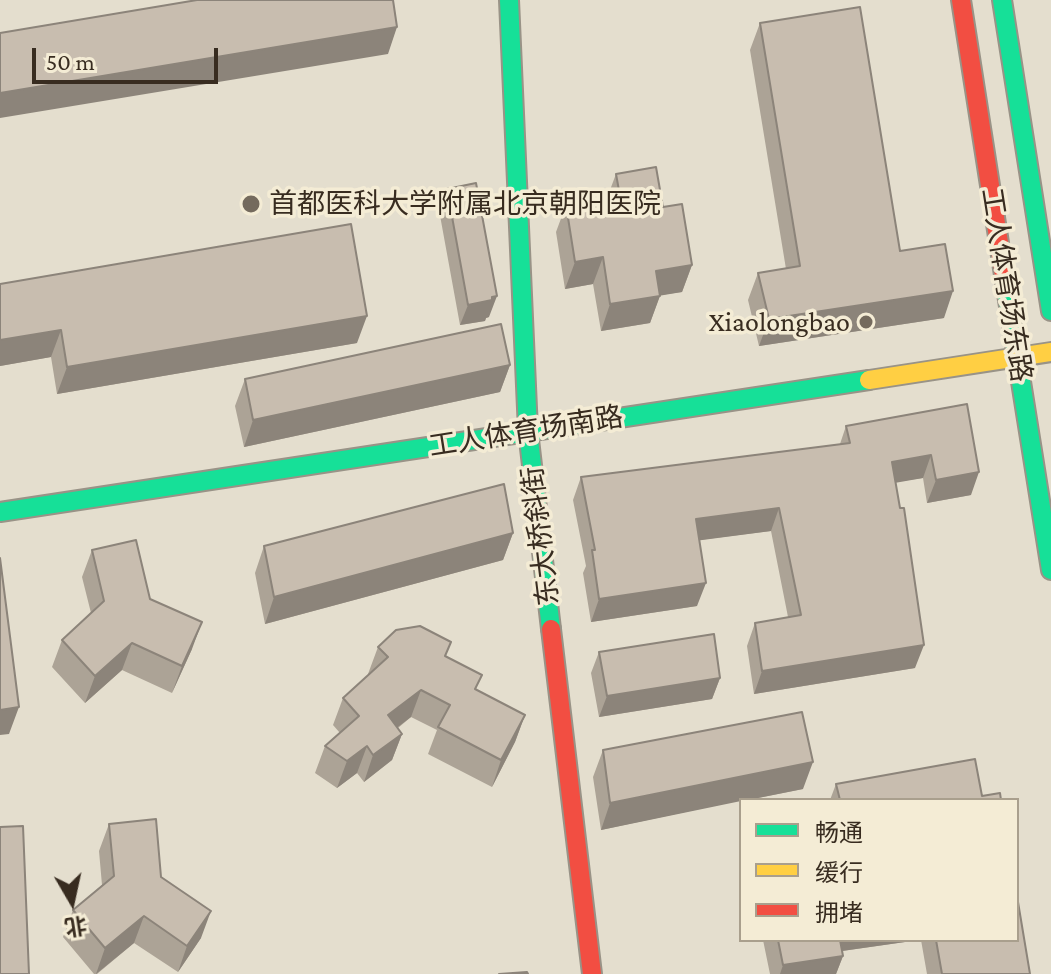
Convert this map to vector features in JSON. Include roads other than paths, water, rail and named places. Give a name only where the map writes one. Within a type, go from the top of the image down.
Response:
[{"type":"street","name":"东大桥斜街","points":[[509,0],[528,431],[592,974]]},
{"type":"street","name":"工人体育场东路","points":[[961,0],[1051,570]]},
{"type":"street","name":"工人体育场东路","points":[[1002,0],[1051,311]]},
{"type":"street","name":"工人体育场南路","points":[[0,512],[1051,352]]},
{"type":"place","name":"首都医科大学附属北京朝阳医院","points":[[251,204]]},
{"type":"place","name":"Xiaolongbao","points":[[866,322]]}]
